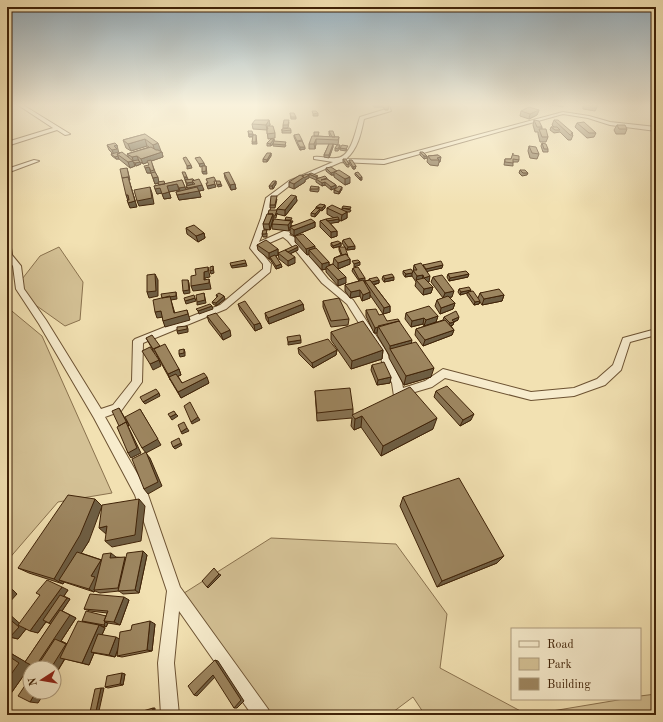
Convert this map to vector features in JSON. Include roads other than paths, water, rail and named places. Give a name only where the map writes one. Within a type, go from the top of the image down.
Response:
[{"type":"street","points":[[7,144],[24,139]]},
{"type":"street","points":[[98,415],[117,408],[137,382],[138,341],[223,307],[267,270],[267,264],[255,251],[254,247],[265,218],[268,199],[291,182],[341,160],[350,152],[358,139]]},
{"type":"street","points":[[316,158],[384,162],[469,139]]},
{"type":"street","points":[[7,170],[36,161]]},
{"type":"street","points":[[254,247],[295,230]]},
{"type":"street","points":[[285,235],[291,240],[325,281],[350,302],[383,354],[397,383],[398,393],[432,383],[440,378],[443,373],[531,396],[574,392],[601,382],[617,367],[626,340],[656,332]]},
{"type":"street","points":[[7,248],[8,255],[16,266],[20,289],[43,322],[98,415],[141,492],[174,591],[262,715]]},
{"type":"street","points":[[170,715],[166,663],[174,591]]}]
